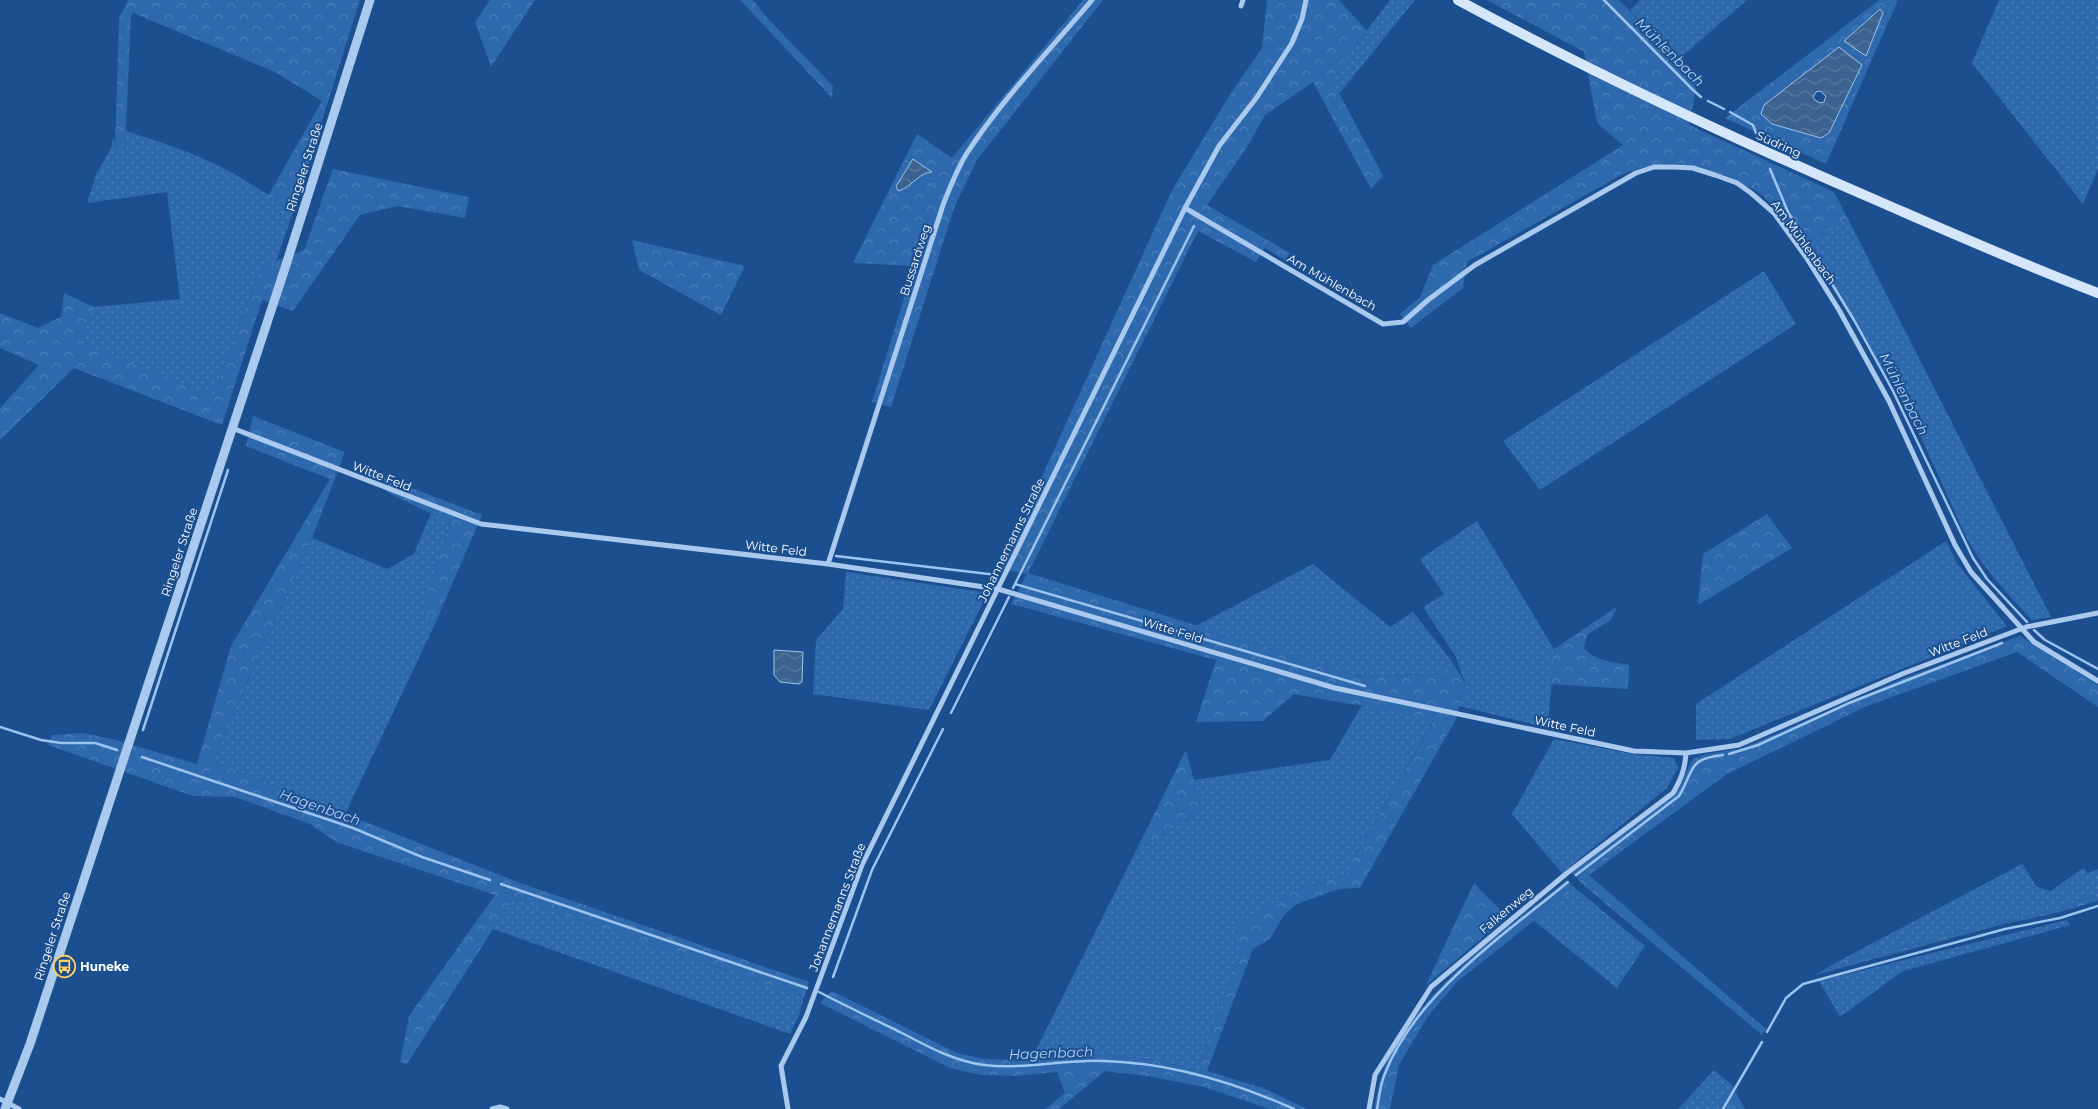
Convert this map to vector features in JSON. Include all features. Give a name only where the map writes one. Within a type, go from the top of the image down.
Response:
[{"type":"main road","name":"Südring","points":[[1458,0],[1622,84],[1768,154],[2033,269],[2098,294]]},
{"type":"street","name":"Ringeler Straße","points":[[4,1104],[30,1044],[370,0]]},
{"type":"street","name":"Bussardweg","points":[[828,564],[940,214],[956,173],[967,153],[1006,100],[1092,0]]},
{"type":"street","name":"Johannemanns Straße","points":[[788,1109],[781,1066],[806,1017],[862,864],[1185,208],[1219,146],[1257,98],[1288,51],[1302,19],[1306,0]]},
{"type":"street","name":"Am Mühlenbach","points":[[1185,208],[1383,324],[1403,322],[1428,300],[1475,265],[1636,172],[1654,168],[1694,168],[1736,183],[1762,201],[1806,257],[1839,310],[1889,401],[1955,545],[1971,572],[2020,629],[2034,642],[2098,681]]},
{"type":"street","name":"Witte Feld","points":[[232,428],[481,524],[828,564],[998,589],[1335,688],[1634,751],[1686,753],[1739,745],[1902,674],[2020,629],[2044,622],[2098,613]]},
{"type":"street","name":"Falkenweg","points":[[1369,1109],[1375,1075],[1431,987],[1573,868],[1673,793],[1681,780],[1685,768],[1686,753]]},
{"type":"street","points":[[4,1104],[19,1109]]},
{"type":"street","points":[[492,1109],[500,1107],[507,1109]]},
{"type":"green space","points":[[128,0],[360,0],[294,210],[268,196],[322,101],[275,72],[133,13],[131,16],[125,150],[115,150],[119,18]]},
{"type":"green space","points":[[490,0],[535,0],[491,67],[475,22]]},
{"type":"green space","points":[[740,0],[753,0],[769,20],[833,86],[832,98]]},
{"type":"green space","points":[[1083,0],[1103,0],[977,160],[954,208],[891,407],[872,402],[914,266],[853,263],[917,134],[952,158]]},
{"type":"green space","points":[[1267,0],[1339,0],[1367,31],[1331,78],[1383,176],[1371,189],[1313,82],[1265,115],[1249,144],[1207,205],[1290,253],[1285,260],[1265,248],[1256,262],[1198,231],[1028,573],[1362,677],[1444,673],[1451,660],[1465,683],[1456,719],[1360,888],[1339,889],[1297,904],[1284,915],[1270,939],[1253,949],[1207,1071],[1263,1088],[1307,1109],[1270,1109],[1204,1087],[1153,1077],[1105,1071],[1059,1109],[1045,1109],[1065,1093],[1057,1072],[1016,1076],[982,1075],[950,1068],[820,1003],[832,991],[957,1053],[984,1059],[1014,1060],[1057,1056],[1107,1055],[1153,1060],[1203,1071],[1201,1059],[1242,951],[1234,927],[1290,892],[1345,875],[1434,720],[1362,705],[1294,694],[1263,721],[1196,722],[1216,660],[1011,604],[1027,574],[1000,569],[1172,190],[1231,93],[1262,48]]},
{"type":"green space","points":[[1390,0],[1415,0],[1339,94],[1331,78]]},
{"type":"green space","points":[[1487,0],[1619,0],[1698,79],[1689,125],[1834,192],[1848,219],[1811,241],[1799,240],[1777,211],[1762,195],[1754,190],[1724,176],[1695,166],[1666,164],[1652,166],[1621,175],[1467,262],[1463,288],[1411,328],[1400,314],[1420,297],[1433,265],[1623,145],[1597,123],[1584,52]]},
{"type":"green space","points":[[1640,0],[1747,0],[1679,59],[1630,10]]},
{"type":"green space","points":[[1879,0],[1898,0],[1826,164],[1725,118]],"holes":[[[1862,64],[1829,133],[1821,138],[1764,105]]]},
{"type":"green space","points":[[1999,0],[2098,0],[2098,169],[2083,204],[1972,63]]},
{"type":"green space","points":[[126,131],[203,158],[236,175],[294,210],[276,261],[258,273],[214,396],[79,343],[94,307],[180,299],[167,192],[87,203],[96,175],[111,148],[114,136],[115,150],[125,150]]},
{"type":"green space","points":[[333,169],[469,197],[465,218],[398,206],[360,215],[293,311],[262,300],[222,425],[74,368],[0,440],[0,408],[39,365],[0,348],[0,313],[38,328],[61,317],[64,293],[94,307],[80,343],[214,396],[258,273],[276,261],[304,250]]},
{"type":"green space","points":[[1848,219],[2051,617],[2032,620],[1997,582],[1974,551],[1911,415],[1825,276],[1799,240],[1811,241]]},
{"type":"green space","points":[[632,240],[745,266],[721,315],[639,270]]},
{"type":"green space","points":[[1764,271],[1796,324],[1540,490],[1503,441]]},
{"type":"green space","points":[[253,416],[345,452],[312,538],[212,761],[520,883],[809,982],[804,997],[513,898],[407,1064],[400,1062],[409,1016],[495,895],[336,842],[310,824],[235,797],[193,796],[48,745],[52,735],[83,733],[116,740],[197,764],[231,646],[330,479],[246,446]]},
{"type":"green space","points":[[383,477],[482,515],[434,626],[423,608],[450,523],[387,492]]},
{"type":"green space","points":[[431,513],[450,523],[423,608],[434,626],[345,814],[212,761],[312,538],[387,569],[414,554]]},
{"type":"green space","points":[[1767,514],[1792,548],[1698,605],[1703,554]]},
{"type":"green space","points":[[1477,521],[1554,649],[1548,728],[1459,706],[1465,683],[1456,657],[1423,607],[1444,594],[1420,559]]},
{"type":"green space","points":[[1946,541],[1958,565],[2007,626],[1730,739],[1696,740],[1696,704]]},
{"type":"green space","points":[[1313,564],[1390,627],[1413,612],[1451,660],[1445,673],[1362,677],[1196,626]]},
{"type":"green space","points":[[846,572],[988,593],[929,710],[813,694],[816,640],[843,609]]},
{"type":"green space","points":[[1617,607],[1611,620],[1588,634],[1584,647],[1598,658],[1629,665],[1628,689],[1551,684],[1554,649]]},
{"type":"green space","points":[[2020,636],[2098,685],[2098,707],[2017,652],[1867,706],[1727,774],[1589,875],[1766,1029],[1762,1035],[1581,883],[1572,873],[1675,794],[1693,759],[1702,755],[1743,748],[1904,678]]},
{"type":"green space","points":[[1362,705],[1434,719],[1345,875],[1290,892],[1242,951],[1201,1059],[1203,1071],[1153,1060],[1107,1055],[1032,1058],[1137,849],[1202,811],[1194,780],[1330,760]]},
{"type":"green space","points":[[1554,739],[1633,754],[1674,758],[1678,768],[1667,788],[1562,873],[1512,814]]},
{"type":"green space","points":[[1186,750],[1202,811],[1137,849]]},
{"type":"green space","points":[[2022,864],[2037,887],[2051,891],[2083,868],[2088,873],[2098,869],[2098,893],[2064,907],[1837,962]]},
{"type":"green space","points":[[1567,880],[1575,888],[1457,982],[1428,1016],[1399,1065],[1390,1109],[1374,1109],[1381,1079],[1392,1051],[1428,1001],[1471,958]]},
{"type":"green space","points":[[1474,883],[1507,917],[1426,985]]},
{"type":"green space","points":[[1575,888],[1645,946],[1617,988],[1533,920]]},
{"type":"green space","points":[[2098,893],[2098,901],[2056,913],[2004,924],[1815,975],[1837,962],[2064,907]]},
{"type":"green space","points":[[513,898],[804,997],[799,1015],[790,1034],[493,929]]},
{"type":"green space","points":[[2067,920],[2070,925],[1903,971],[1840,1017],[1819,981]]},
{"type":"green space","points":[[1714,1070],[1732,1085],[1719,1109],[1678,1109]]},
{"type":"green space","points":[[1732,1085],[1745,1109],[1719,1109]]},
{"type":"water","points":[[1880,9],[1883,13],[1866,56],[1844,41]]},
{"type":"water","points":[[1839,47],[1862,65],[1829,133],[1821,138],[1772,124],[1761,114],[1764,105]],"holes":[[[1820,91],[1826,96],[1824,102],[1820,103],[1813,97],[1816,92]]]},
{"type":"water","points":[[913,159],[932,172],[923,175],[898,191],[896,186]]},
{"type":"water","points":[[774,650],[803,652],[802,682],[799,684],[780,682],[774,675]]},
{"type":"waterway","name":"Mühlenbach","points":[[1604,0],[1701,97]]},
{"type":"waterway","name":"Mühlenbach","points":[[1708,101],[1724,109]]},
{"type":"waterway","name":"Mühlenbach","points":[[1730,112],[1753,125],[1756,133]]},
{"type":"waterway","name":"Mühlenbach","points":[[1770,169],[1788,212],[1854,320],[1892,389],[1973,558],[1987,579],[2027,622]]},
{"type":"waterway","points":[[1013,588],[1194,226]]},
{"type":"waterway","points":[[143,730],[228,470]]},
{"type":"waterway","points":[[836,556],[997,575]]},
{"type":"waterway","points":[[1015,584],[1365,686]]},
{"type":"waterway","points":[[951,713],[1009,597]]},
{"type":"waterway","name":"Mühlenbach","points":[[2034,630],[2045,640],[2098,669]]},
{"type":"waterway","points":[[1729,754],[1758,745],[1849,703],[2002,643]]},
{"type":"waterway","name":"Hagenbach","points":[[0,727],[41,740],[61,743],[95,743],[117,750]]},
{"type":"waterway","points":[[833,977],[872,870],[943,729]]},
{"type":"waterway","points":[[1576,875],[1679,796],[1690,772],[1697,763],[1703,759],[1723,755]]},
{"type":"waterway","name":"Hagenbach","points":[[142,757],[353,828],[422,857],[490,880]]},
{"type":"waterway","points":[[1377,1109],[1384,1076],[1398,1047],[1416,1019],[1463,969],[1568,882]]},
{"type":"waterway","name":"Hagenbach","points":[[501,884],[807,988]]},
{"type":"waterway","points":[[1767,1032],[1786,998],[1803,984],[2005,929],[2060,918],[2098,906]]},
{"type":"waterway","name":"Hagenbach","points":[[819,992],[930,1048],[973,1063],[1014,1066],[1075,1061],[1105,1061],[1154,1066],[1178,1070],[1226,1083],[1294,1109]]},
{"type":"waterway","points":[[1723,1109],[1762,1042]]},
{"type":"place","name":"Huneke","points":[[64,966]]}]
